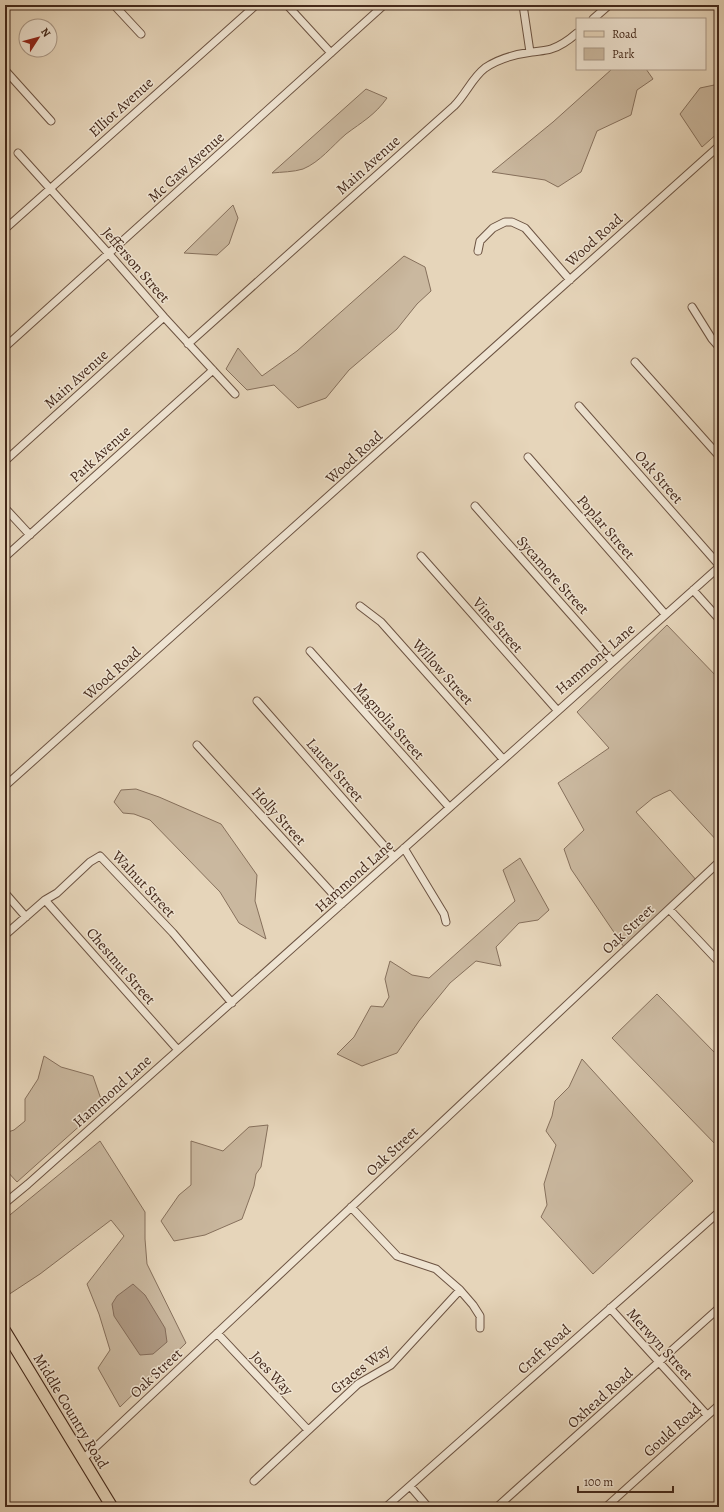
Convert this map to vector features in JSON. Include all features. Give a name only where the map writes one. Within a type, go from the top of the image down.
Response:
[{"type":"main road","name":"Middle Country Road","points":[[5,1331],[112,1507]]},
{"type":"street","points":[[114,5],[141,34]]},
{"type":"street","name":"Elliot Avenue","points":[[5,229],[256,5]]},
{"type":"street","points":[[287,5],[330,53]]},
{"type":"street","name":"Mc Gaw Avenue","points":[[5,347],[110,254],[384,5]]},
{"type":"street","points":[[523,5],[530,52]]},
{"type":"street","points":[[594,18],[609,5]]},
{"type":"street","name":"Main Avenue","points":[[188,344],[454,106],[463,96],[477,75],[486,68],[502,60],[530,52],[549,50],[561,45],[576,34]]},
{"type":"street","points":[[5,70],[51,121]]},
{"type":"street","name":"Wood Road","points":[[5,786],[719,146]]},
{"type":"street","name":"Jefferson Street","points":[[18,153],[50,190],[110,254],[188,344],[235,394]]},
{"type":"street","points":[[478,250],[480,241],[493,228],[505,222],[512,222],[525,228],[570,280]]},
{"type":"street","points":[[692,307],[708,333],[719,347]]},
{"type":"street","name":"Main Avenue","points":[[5,460],[164,317]]},
{"type":"street","points":[[635,362],[719,456]]},
{"type":"street","name":"Park Avenue","points":[[5,557],[213,370]]},
{"type":"street","name":"Oak Street","points":[[579,406],[719,566]]},
{"type":"street","name":"Poplar Street","points":[[528,457],[665,614]]},
{"type":"street","name":"Sycamore Street","points":[[475,506],[612,661]]},
{"type":"street","points":[[5,508],[30,535]]},
{"type":"street","name":"Vine Street","points":[[420,556],[556,710]]},
{"type":"street","name":"Hammond Lane","points":[[5,1203],[232,1003],[556,710],[719,566]]},
{"type":"street","points":[[693,590],[719,618]]},
{"type":"street","name":"Willow Street","points":[[360,606],[381,622],[503,759]]},
{"type":"street","name":"Magnolia Street","points":[[310,651],[449,807]]},
{"type":"street","name":"Laurel Street","points":[[257,701],[394,857]]},
{"type":"street","name":"Holly Street","points":[[197,744],[342,904]]},
{"type":"street","points":[[404,848],[444,914],[446,922]]},
{"type":"street","name":"Walnut Street","points":[[5,935],[45,900],[57,893],[90,862],[100,856],[173,933],[232,1003]]},
{"type":"street","name":"Oak Street","points":[[83,1459],[719,862]]},
{"type":"street","points":[[5,893],[26,917]]},
{"type":"street","name":"Chestnut Street","points":[[45,900],[178,1050]]},
{"type":"street","points":[[668,909],[719,962]]},
{"type":"street","points":[[351,1207],[397,1256],[436,1269],[460,1290],[480,1316],[480,1328]]},
{"type":"street","name":"Craft Road","points":[[386,1507],[719,1212]]},
{"type":"street","name":"Graces Way","points":[[254,1481],[358,1384],[391,1365],[460,1290]]},
{"type":"street","name":"Merwyn Street","points":[[610,1308],[707,1416]]},
{"type":"street","name":"Oxhead Road","points":[[497,1507],[719,1308]]},
{"type":"street","name":"Joes Way","points":[[217,1333],[308,1430]]},
{"type":"street","name":"Gould Road","points":[[606,1507],[719,1405]]},
{"type":"street","points":[[410,1486],[428,1507]]},
{"type":"street","points":[[716,1507],[719,1504]]},
{"type":"green space","points":[[611,70],[647,70],[653,79],[637,90],[631,115],[597,131],[581,172],[558,187],[545,180],[492,172],[553,122]]},
{"type":"green space","points":[[719,84],[719,132],[702,147],[680,114],[700,88]]},
{"type":"green space","points":[[366,89],[387,98],[373,114],[346,134],[309,166],[296,171],[272,173]]},
{"type":"green space","points":[[233,205],[238,218],[229,244],[217,255],[184,253]]},
{"type":"green space","points":[[404,256],[425,267],[431,291],[417,304],[397,329],[349,370],[326,398],[298,408],[274,385],[247,390],[226,369],[238,348],[262,376],[297,351]]},
{"type":"green space","points":[[667,625],[719,679],[719,843],[670,790],[653,798],[636,812],[698,882],[626,950],[571,869],[564,849],[584,830],[558,783],[609,748],[577,712]]},
{"type":"green space","points":[[136,789],[159,797],[221,824],[257,875],[255,901],[266,939],[239,923],[220,892],[150,820],[134,814],[123,813],[114,802],[121,790]]},
{"type":"green space","points":[[520,858],[549,910],[538,920],[519,923],[496,947],[501,966],[476,961],[450,983],[419,1021],[397,1053],[362,1066],[337,1054],[354,1037],[371,1006],[383,1007],[389,997],[385,979],[390,961],[412,975],[429,978],[515,901],[503,870]]},
{"type":"green space","points":[[657,994],[719,1057],[719,1148],[612,1038]]},
{"type":"green space","points":[[44,1056],[61,1067],[93,1076],[103,1105],[17,1182],[5,1169],[5,1133],[14,1130],[25,1121],[25,1099],[38,1079]]},
{"type":"green space","points":[[582,1059],[693,1181],[593,1274],[541,1217],[547,1205],[544,1184],[556,1145],[546,1131],[552,1116],[555,1101],[569,1087]]},
{"type":"green space","points":[[268,1125],[261,1167],[256,1174],[254,1186],[242,1219],[205,1235],[174,1241],[161,1221],[179,1195],[191,1185],[191,1141],[223,1151],[249,1127]]},
{"type":"green space","points":[[100,1141],[145,1212],[147,1264],[186,1343],[120,1407],[98,1368],[110,1350],[99,1314],[87,1284],[124,1236],[111,1220],[40,1274],[5,1297],[5,1219]]},
{"type":"shaded area","points":[[133,1284],[145,1295],[165,1328],[167,1342],[153,1354],[140,1355],[114,1316],[112,1304],[117,1296]]}]
